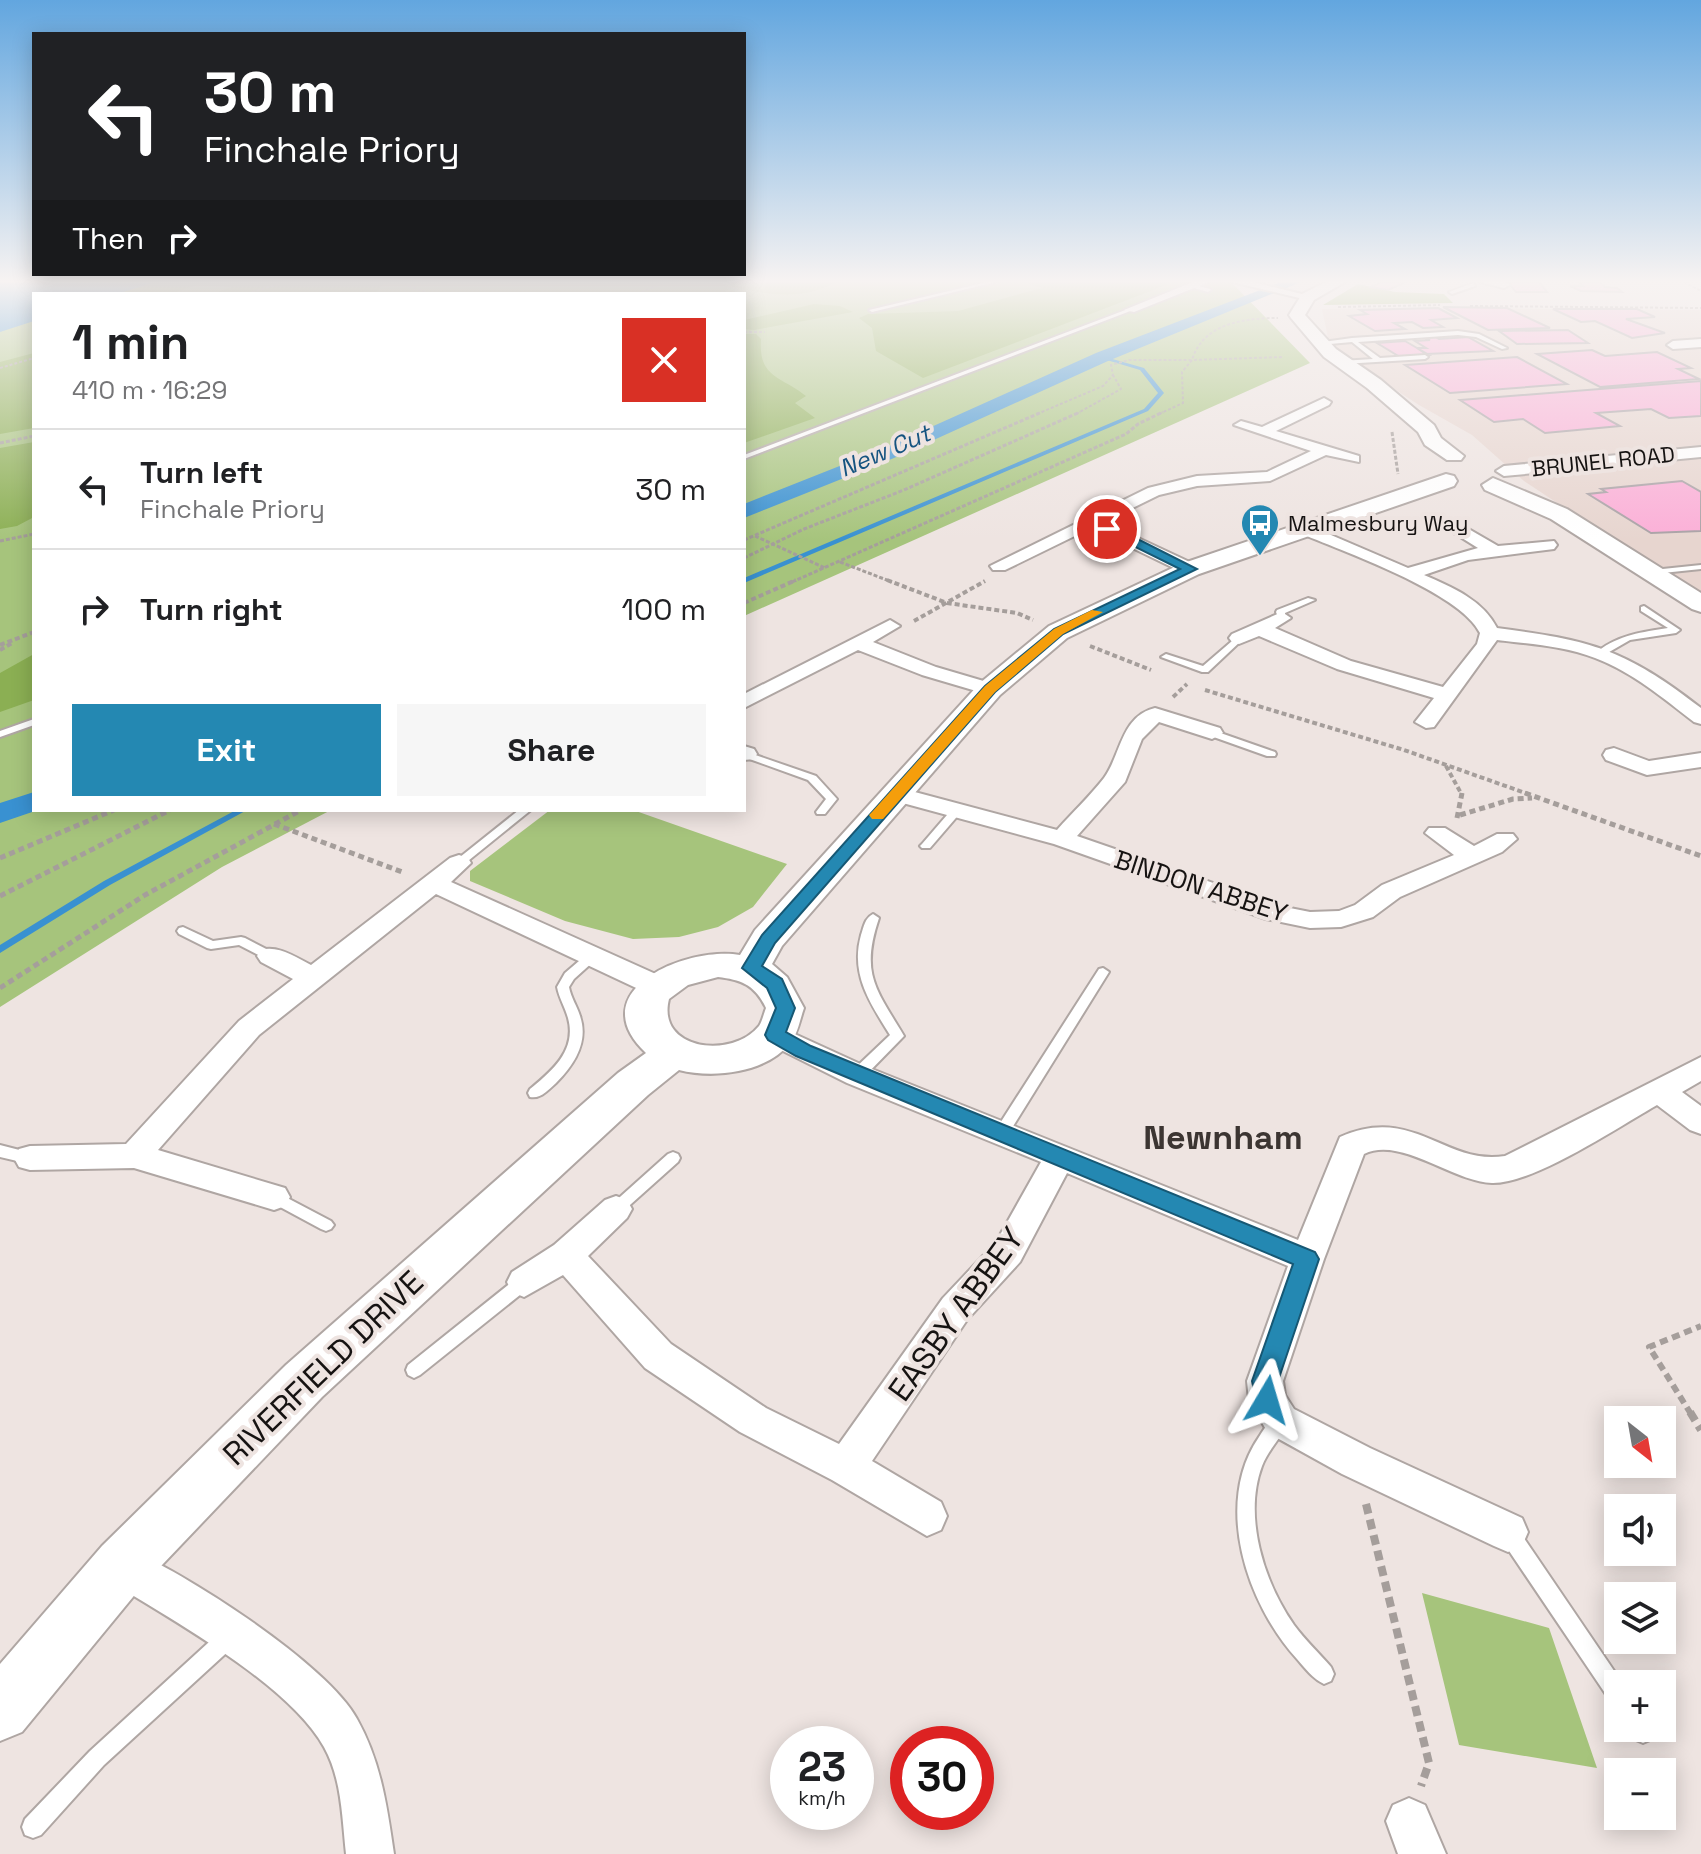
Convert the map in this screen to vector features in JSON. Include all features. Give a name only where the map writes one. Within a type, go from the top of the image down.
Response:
[{"type":"street","points":[[1349,369],[1403,428],[1427,429],[1438,466],[1474,486],[1490,469]]},
{"type":"street","points":[[1263,432],[1324,402]]},
{"type":"street","points":[[1241,425],[1354,459]]},
{"type":"street","points":[[999,566],[1154,491],[1176,484],[1270,476],[1325,450]]},
{"type":"street","name":"BRUNEL ROAD","points":[[1490,469],[1701,452]]},
{"type":"street","points":[[751,968],[768,939],[990,689],[1058,632],[1149,586],[1303,528],[1438,466],[1490,469],[1701,604]]},
{"type":"street","points":[[1091,522],[1190,569]]},
{"type":"street","points":[[1303,528],[1408,574],[1468,604],[1482,617],[1490,633],[1486,645],[1426,722]]},
{"type":"street","points":[[1460,529],[1493,550]]},
{"type":"street","points":[[1408,574],[1445,560],[1493,550],[1548,545]]},
{"type":"street","points":[[1239,638],[1282,618]]},
{"type":"street","points":[[746,701],[890,626]]},
{"type":"street","points":[[1260,629],[1344,665],[1448,695]]},
{"type":"street","points":[[1490,633],[1601,653],[1648,678],[1701,718]]},
{"type":"street","points":[[857,643],[929,671],[990,689]]},
{"type":"street","points":[[1062,839],[1117,777],[1132,737],[1155,714],[1212,733]]},
{"type":"street","points":[[1614,755],[1646,779],[1701,760]]},
{"type":"street","name":"BINDON ABBEY","points":[[896,794],[1062,839],[1275,913],[1310,920],[1341,919],[1364,911],[1391,891],[1505,839]]},
{"type":"street","points":[[1437,833],[1472,856]]},
{"type":"street","points":[[134,1156],[249,1028],[459,863]]},
{"type":"street","points":[[433,883],[590,958],[659,987]]},
{"type":"street","points":[[270,956],[311,977]]},
{"type":"street","points":[[718,964],[751,968],[775,984],[785,1008],[775,1035],[744,1055],[701,1061],[673,1054],[651,1034],[647,1007],[659,987],[684,971],[695,968],[718,964]]},
{"type":"street","points":[[775,1035],[857,1075],[1307,1259]]},
{"type":"street","name":"RIVERFIELD DRIVE","points":[[0,1710],[122,1566],[304,1381],[633,1084],[673,1054]]},
{"type":"street","points":[[1508,1532],[1356,1461],[1281,1421],[1267,1400],[1265,1381],[1307,1259],[1351,1146],[1364,1137],[1389,1137],[1467,1166],[1493,1171],[1521,1165],[1701,1068]]},
{"type":"street","points":[[1659,1091],[1701,1122]]},
{"type":"street","points":[[15,1155],[134,1156],[274,1197]]},
{"type":"street","name":"EASBY ABBEY","points":[[846,1467],[955,1309],[1008,1252],[1060,1156]]},
{"type":"street","points":[[524,1282],[566,1255],[616,1209]]},
{"type":"street","points":[[566,1255],[658,1356],[753,1420],[846,1467],[927,1516]]},
{"type":"street","points":[[122,1566],[233,1634],[312,1695],[341,1733],[362,1786],[370,1854]]},
{"type":"lane","points":[[746,456],[976,369]]},
{"type":"lane","points":[[1653,572],[1701,567]]},
{"type":"lane","points":[[1282,618],[1280,612],[1311,600]]},
{"type":"lane","points":[[1601,653],[1614,642],[1628,637],[1676,630],[1644,609]]},
{"type":"lane","points":[[1166,657],[1205,670],[1239,638]]},
{"type":"lane","points":[[0,734],[32,723]]},
{"type":"lane","points":[[1212,733],[1271,754]]},
{"type":"lane","points":[[746,754],[812,778],[832,799],[821,812]]},
{"type":"lane","points":[[926,846],[957,810]]},
{"type":"lane","points":[[459,863],[523,812]]},
{"type":"lane","points":[[857,1075],[897,1036],[862,971],[862,945],[873,918]]},
{"type":"lane","points":[[183,931],[211,945],[241,941],[270,956]]},
{"type":"lane","points":[[535,1093],[558,1075],[572,1055],[578,1035],[563,987],[569,976],[590,958]]},
{"type":"lane","points":[[1002,1132],[1103,972]]},
{"type":"lane","points":[[616,1209],[673,1158]]},
{"type":"lane","points":[[274,1197],[326,1225]]},
{"type":"lane","points":[[414,1370],[524,1282]]},
{"type":"lane","points":[[1281,1421],[1254,1461],[1248,1493],[1247,1527],[1259,1579],[1286,1630],[1324,1674]]},
{"type":"lane","points":[[1508,1532],[1604,1674]]},
{"type":"lane","points":[[33,1827],[97,1758],[233,1634]]},
{"type":"path","points":[[746,557],[804,529],[943,473],[1097,405],[1121,389],[1112,369]]},
{"type":"path","points":[[746,602],[1102,446],[1183,403],[1182,372],[1185,369]]},
{"type":"path","points":[[746,539],[1103,386],[1113,375]]},
{"type":"path","points":[[1398,478],[1403,428]]},
{"type":"path","points":[[0,443],[32,436]]},
{"type":"path","points":[[0,541],[32,534]]},
{"type":"path","points":[[754,536],[825,568]]},
{"type":"path","points":[[840,562],[947,603],[1017,613],[1161,674]]},
{"type":"path","points":[[890,626],[903,626],[947,603],[995,576],[999,566]]},
{"type":"path","points":[[0,646],[32,633]]},
{"type":"path","points":[[1174,679],[1187,684]]},
{"type":"path","points":[[1201,689],[1404,750],[1701,856]]},
{"type":"path","points":[[1445,766],[1462,791],[1460,815]]},
{"type":"path","points":[[1437,833],[1460,815],[1513,799],[1535,798]]},
{"type":"path","points":[[0,858],[109,812]]},
{"type":"path","points":[[0,896],[166,812]]},
{"type":"path","points":[[0,988],[145,895],[297,812]]},
{"type":"path","points":[[274,824],[433,883]]},
{"type":"path","points":[[1701,1326],[1649,1347],[1701,1430]]},
{"type":"path","points":[[1356,1461],[1429,1763],[1415,1837]]},
{"type":"shaded area","points":[[1363,369],[1701,369],[1701,598],[1524,481],[1472,435]]},
{"type":"green space","points":[[0,369],[32,369],[32,812],[327,812],[222,867],[0,1007]]},
{"type":"green space","points":[[0,369],[32,369],[32,428],[0,434]]},
{"type":"green space","points":[[746,369],[1298,369],[746,615]]},
{"type":"green space","points":[[746,369],[767,369],[806,396],[795,403],[815,418],[746,442]]},
{"type":"green space","points":[[906,369],[948,369],[923,378]]},
{"type":"green space","points":[[32,442],[32,518],[17,526],[0,529],[0,448]]},
{"type":"green space","points":[[32,655],[32,701],[0,712],[0,673]]},
{"type":"green space","points":[[547,812],[639,812],[787,864],[753,907],[718,927],[679,937],[633,939],[565,921],[470,881],[470,871]]},
{"type":"green space","points":[[1422,1593],[1549,1628],[1597,1768],[1459,1745]]},
{"type":"building","points":[[1411,369],[1538,369],[1567,384],[1450,393]]},
{"type":"building","points":[[1565,369],[1684,369],[1678,369],[1699,379],[1600,387]]},
{"type":"building","points":[[1701,381],[1701,416],[1669,418],[1651,409],[1596,413],[1620,426],[1545,433],[1523,419],[1494,422],[1460,400]]},
{"type":"building","points":[[1682,481],[1701,492],[1701,531],[1651,533],[1588,494],[1606,492],[1601,489]]},
{"type":"waterway","name":"New Cut","points":[[746,511],[887,454],[1076,369]]},
{"type":"waterway","points":[[746,580],[1146,410],[1161,393],[1140,369]]},
{"type":"waterway","name":"New Cut","points":[[0,814],[32,802]]},
{"type":"waterway","points":[[0,950],[107,883],[239,812]]},
{"type":"slow traffic","points":[[878,815],[990,689],[1058,632],[1096,612]]},
{"type":"place","name":"Malmesbury Way","points":[[1260,557]]},
{"type":"district","name":"Newnham","points":[[1223,1137]]},
{"type":"route","points":[[1107,529],[1190,569],[1058,632],[990,689],[768,939],[751,968],[775,984],[785,1008],[775,1035],[804,1051],[1307,1259],[1265,1381],[1267,1400]]}]
